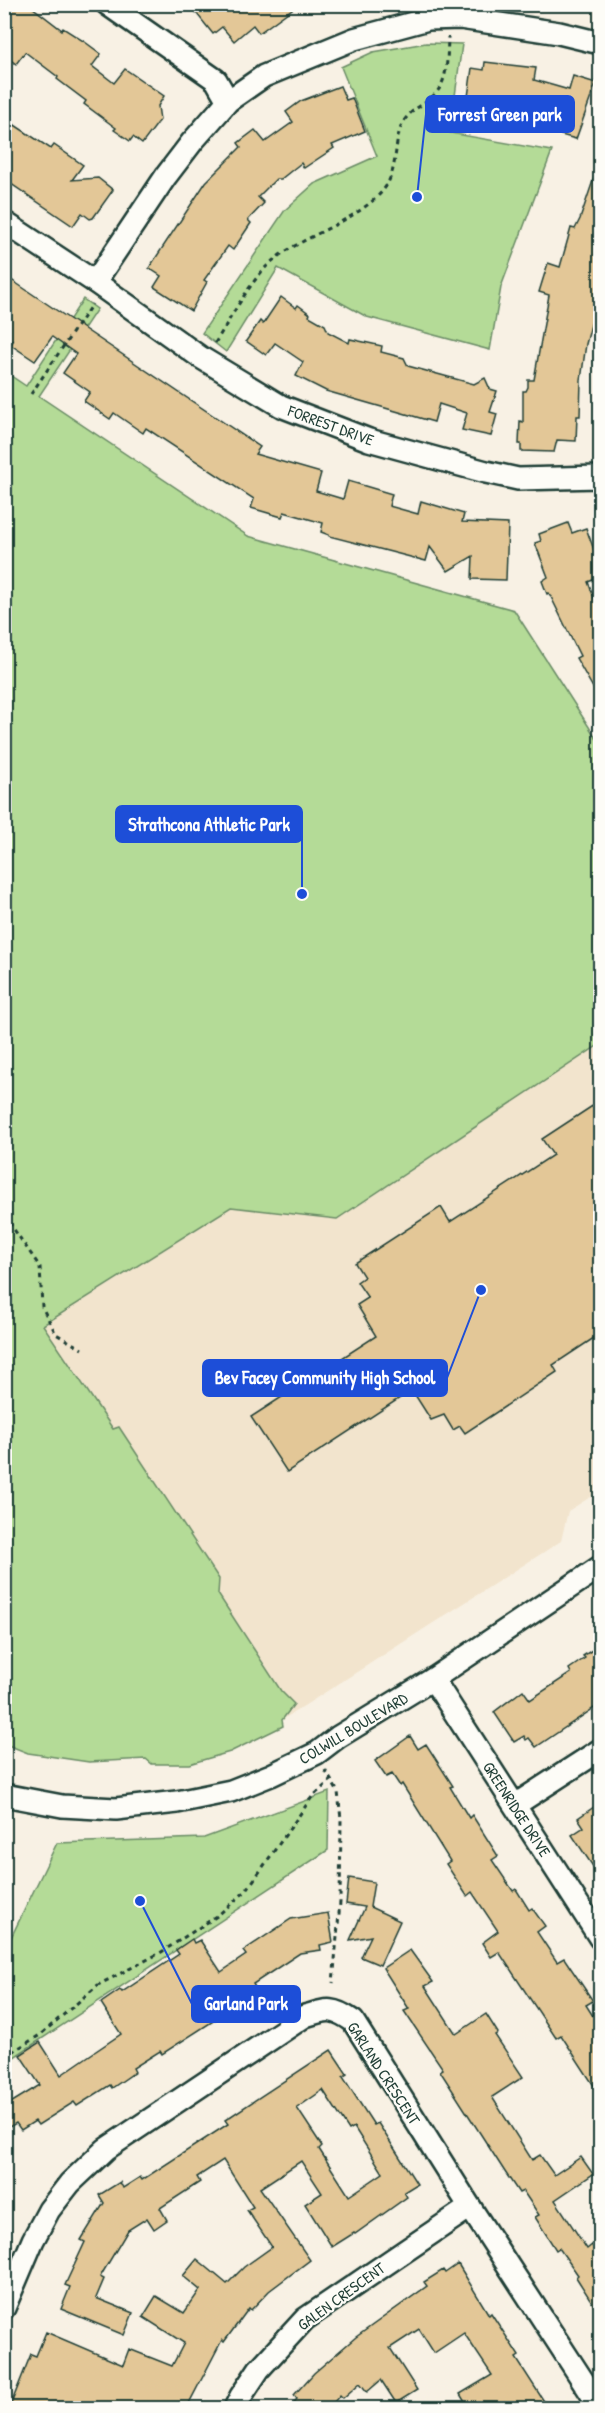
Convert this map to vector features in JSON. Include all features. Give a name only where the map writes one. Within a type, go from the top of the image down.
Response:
[{"type":"street","points":[[107,4],[216,80],[228,101]]},
{"type":"street","points":[[94,293],[166,176],[192,142],[228,101],[264,76],[427,12],[559,33],[600,43]]},
{"type":"street","name":"FORREST DRIVE","points":[[4,222],[94,293],[280,406],[369,440],[518,479],[600,477]]},
{"type":"street","name":"COLWILL BOULEVARD","points":[[4,1795],[62,1806],[116,1809],[177,1802],[231,1791],[318,1753],[338,1737],[434,1679],[600,1567]]},
{"type":"street","name":"GREENRIDGE DRIVE","points":[[434,1679],[515,1805],[593,1910],[600,1938]]},
{"type":"street","points":[[515,1805],[600,1750]]},
{"type":"street","name":"GARLAND CRESCENT","points":[[4,2308],[33,2240],[49,2210],[70,2183],[106,2149],[305,2016],[327,2009],[338,2011],[353,2021],[600,2407]]},
{"type":"street","name":"GALEN CRESCENT","points":[[235,2409],[240,2396],[259,2369],[305,2319],[470,2207]]},
{"type":"path","points":[[213,347],[263,269],[277,257],[364,207],[383,190],[393,174],[399,130],[407,116],[435,95],[443,80],[447,68],[448,36]]},
{"type":"path","points":[[30,394],[94,293]]},
{"type":"path","points":[[4,1215],[40,1267],[42,1307],[57,1334],[82,1349]]},
{"type":"path","points":[[4,2057],[39,2035],[98,1985],[160,1953],[224,1910],[246,1891],[312,1797],[330,1781],[338,1792],[341,1849],[340,1902],[333,1983]]},
{"type":"shaded area","points":[[600,1044],[600,1491],[568,1511],[561,1541],[282,1720],[34,1331],[231,1207],[337,1219]]},
{"type":"green space","points":[[426,43],[462,44],[450,133],[552,151],[501,287],[490,350],[367,317],[278,268],[226,352],[202,333],[285,210],[314,184],[377,156],[341,67],[373,52]]},
{"type":"green space","points":[[83,299],[97,309],[39,396],[248,536],[514,610],[600,744],[600,1044],[337,1219],[231,1207],[43,1325],[113,1429],[119,1427],[219,1579],[218,1594],[281,1691],[294,1704],[282,1720],[283,1726],[230,1752],[189,1764],[152,1764],[146,1759],[89,1762],[28,1753],[5,1744],[5,372],[26,386]]},
{"type":"green space","points":[[329,1792],[328,1850],[5,2063],[4,1952],[57,1843],[204,1838]]},
{"type":"building","points":[[4,4],[28,4],[62,30],[63,28],[85,42],[101,54],[92,66],[114,83],[125,69],[164,96],[158,106],[160,120],[142,144],[133,137],[130,141],[114,130],[116,128],[84,104],[86,101],[25,52],[16,64],[4,55]]},
{"type":"building","points":[[189,4],[299,4],[259,33],[253,25],[234,41],[222,27],[213,34]]},
{"type":"building","points":[[485,62],[536,68],[534,80],[569,90],[573,76],[596,83],[576,139],[543,126],[544,122],[516,119],[513,114],[507,113],[508,109],[467,104],[472,68],[484,70]]},
{"type":"building","points":[[340,86],[346,100],[352,98],[365,131],[332,145],[334,148],[304,168],[301,163],[281,179],[276,179],[258,197],[264,203],[248,220],[251,223],[233,250],[228,246],[204,280],[207,282],[191,311],[154,287],[161,276],[149,268],[206,182],[241,147],[238,143],[255,130],[265,142],[293,122],[286,112],[301,101]]},
{"type":"building","points":[[4,118],[51,149],[54,145],[83,165],[72,180],[98,178],[113,190],[93,218],[90,219],[82,213],[73,226],[4,179]]},
{"type":"building","points":[[598,166],[600,166],[600,291],[586,344],[576,441],[557,440],[554,452],[521,451],[521,444],[519,444],[520,421],[523,422],[523,391],[526,391],[528,387],[528,380],[534,380],[549,295],[539,292],[548,263],[560,267],[571,228],[575,229],[580,219]]},
{"type":"building","points":[[4,275],[260,447],[255,454],[321,473],[316,491],[343,499],[348,481],[392,494],[389,506],[418,514],[421,501],[464,514],[462,522],[508,524],[506,580],[472,579],[473,556],[448,571],[430,547],[426,561],[329,536],[321,532],[323,523],[284,512],[282,517],[251,508],[254,499],[146,428],[143,433],[114,413],[110,419],[84,401],[90,392],[63,373],[76,354],[52,337],[35,361],[11,345],[13,341],[4,335]]},
{"type":"building","points":[[281,297],[296,308],[298,305],[310,314],[309,316],[325,325],[328,332],[349,343],[350,339],[382,346],[381,352],[404,358],[408,366],[474,384],[485,378],[490,389],[497,391],[490,412],[497,414],[491,436],[462,430],[467,413],[439,404],[434,422],[326,391],[296,376],[303,362],[275,343],[266,355],[246,341],[260,321],[263,324]]},
{"type":"building","points":[[568,523],[572,533],[586,528],[600,566],[600,577],[588,582],[600,613],[600,700],[576,658],[580,656],[549,593],[547,594],[542,581],[548,577],[535,543],[541,541],[539,534]]},
{"type":"building","points":[[600,1101],[600,1334],[553,1365],[557,1372],[465,1433],[460,1426],[453,1430],[444,1415],[431,1420],[412,1390],[287,1472],[251,1417],[376,1336],[357,1305],[368,1298],[357,1282],[364,1277],[355,1263],[441,1207],[450,1222],[553,1155],[542,1139]]},
{"type":"building","points":[[600,1645],[600,1704],[536,1747],[529,1738],[526,1740],[524,1736],[514,1742],[494,1712],[523,1690],[530,1700],[571,1673],[569,1669]]},
{"type":"building","points":[[410,1736],[418,1749],[426,1744],[453,1786],[450,1787],[469,1818],[472,1815],[498,1856],[492,1860],[513,1891],[516,1889],[529,1910],[532,1908],[545,1926],[537,1932],[557,1962],[564,1958],[593,2001],[586,2005],[600,2027],[600,2095],[561,2035],[556,2038],[499,1952],[491,1957],[482,1943],[498,1931],[472,1892],[467,1896],[446,1864],[450,1861],[402,1784],[400,1786],[392,1774],[386,1777],[375,1761]]},
{"type":"building","points":[[594,1807],[600,1816],[600,1877],[572,1835],[584,1827],[578,1818]]},
{"type":"building","points":[[349,1878],[374,1882],[370,1907],[400,1921],[380,1965],[361,1957],[371,1936],[350,1940],[365,1907],[346,1904]]},
{"type":"building","points":[[328,1913],[333,1942],[320,1945],[321,1950],[300,1953],[253,1984],[256,1989],[216,2015],[218,2018],[162,2054],[160,2051],[133,2068],[135,2072],[112,2088],[110,2085],[77,2106],[74,2102],[38,2125],[35,2121],[21,2130],[16,2123],[4,2130],[4,2107],[40,2085],[20,2055],[40,2042],[61,2075],[121,2034],[101,2003],[120,1990],[122,1992],[179,1954],[176,1950],[192,1939],[194,1943],[200,1940],[221,1972],[246,1955],[243,1951],[291,1919]]},
{"type":"building","points":[[410,1950],[433,1982],[425,1986],[456,2034],[486,2014],[498,2033],[495,2035],[523,2077],[492,2097],[532,2160],[540,2155],[554,2175],[581,2157],[593,2174],[555,2200],[587,2249],[592,2245],[600,2259],[600,2315],[576,2277],[578,2275],[559,2248],[556,2250],[535,2217],[539,2215],[523,2191],[519,2193],[505,2172],[440,2071],[443,2069],[404,2011],[409,2009],[383,1968]]},
{"type":"building","points":[[331,2050],[347,2074],[343,2077],[374,2125],[378,2123],[417,2184],[404,2192],[407,2197],[355,2234],[332,2247],[305,2204],[322,2193],[301,2161],[260,2188],[310,2260],[269,2291],[251,2310],[249,2308],[224,2342],[222,2340],[186,2409],[9,2409],[31,2354],[36,2356],[46,2332],[123,2365],[129,2349],[172,2366],[184,2343],[143,2317],[156,2296],[184,2313],[200,2290],[183,2276],[197,2259],[227,2284],[244,2267],[272,2247],[247,2210],[253,2207],[223,2160],[197,2177],[200,2182],[160,2208],[167,2220],[154,2229],[147,2218],[128,2230],[100,2277],[104,2279],[96,2298],[133,2313],[124,2335],[61,2309],[70,2287],[65,2285],[85,2242],[81,2240],[104,2203],[99,2195],[120,2182],[123,2188],[140,2177],[142,2180],[228,2124],[225,2120]],"holes":[[[323,2090],[349,2130],[354,2127],[383,2173],[349,2196],[319,2149],[322,2146],[297,2108]]]},
{"type":"building","points":[[458,2264],[489,2315],[491,2313],[519,2356],[516,2358],[549,2409],[469,2409],[460,2394],[492,2375],[464,2333],[434,2353],[419,2329],[390,2348],[417,2390],[396,2403],[381,2380],[367,2392],[360,2383],[343,2398],[340,2395],[328,2409],[288,2409],[297,2399],[294,2395],[314,2373],[356,2337],[427,2286],[424,2282],[443,2270],[445,2273]]},
{"type":"place","name":"Forrest Green park","points":[[417,197]]},
{"type":"place","name":"Strathcona Athletic Park","points":[[302,894]]},
{"type":"place","name":"Bev Facey Community High School","points":[[481,1290]]},
{"type":"place","name":"Garland Park","points":[[140,1901]]}]
